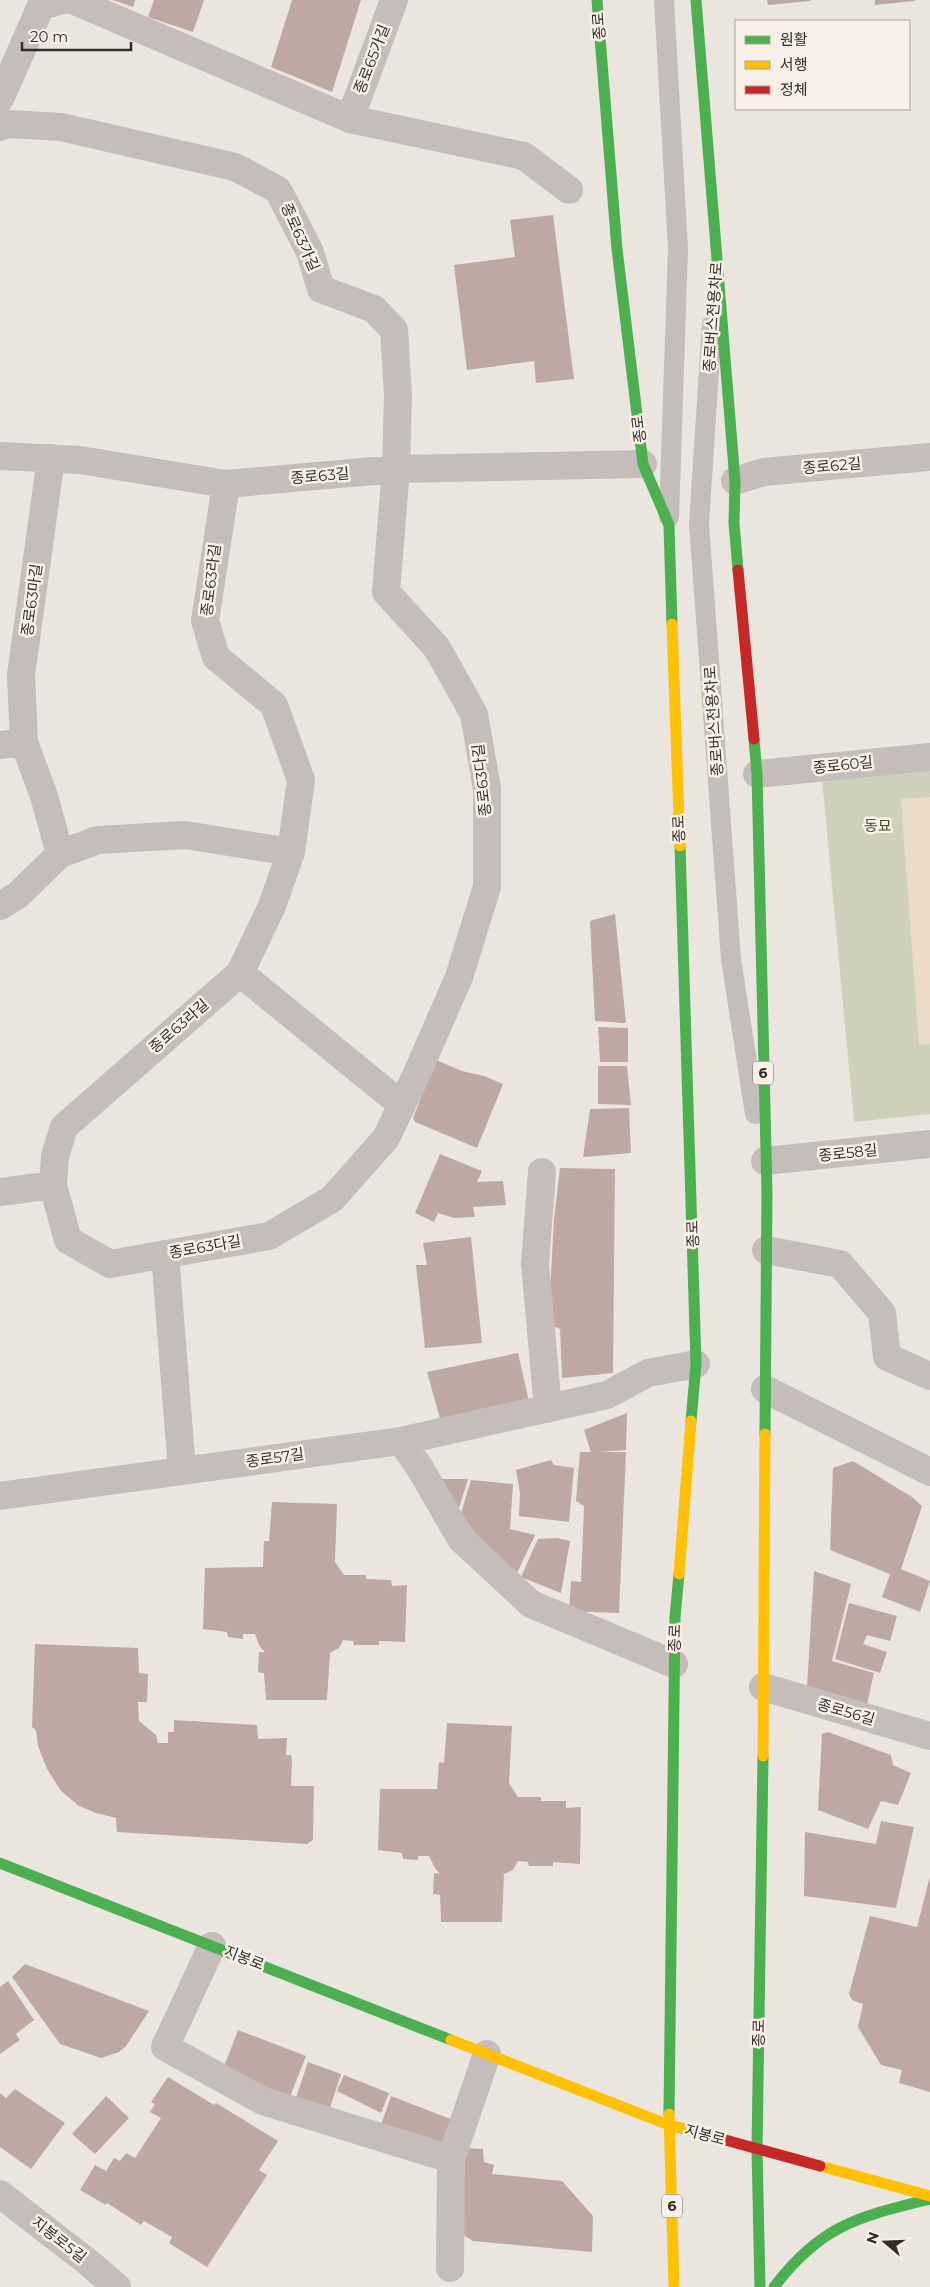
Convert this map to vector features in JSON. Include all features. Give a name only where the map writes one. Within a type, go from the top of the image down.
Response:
[{"type":"main road","name":"종로","points":[[597,0],[617,249],[643,464],[669,525],[696,1364],[675,1617],[670,2125],[674,2287]]},
{"type":"main road","name":"종로","points":[[696,0],[718,247],[735,481],[734,523],[757,774],[767,1192],[757,2149],[760,2287]]},
{"type":"main road","name":"지봉로","points":[[0,1863],[670,2125],[930,2198]]},
{"type":"main road","points":[[774,2287],[794,2260],[817,2239],[856,2219],[930,2198]]},
{"type":"street","points":[[0,99],[41,6],[64,0]]},
{"type":"street","points":[[72,0],[350,118],[524,156],[568,190]]},
{"type":"street","name":"종로65가길","points":[[350,118],[394,0]]},
{"type":"street","name":"종로63가길","points":[[0,127],[8,124],[61,127],[163,149],[235,167],[278,190],[310,252],[321,289],[374,309],[394,330],[398,394],[396,469]]},
{"type":"street","name":"종로63길","points":[[0,456],[80,460],[226,484],[396,469],[643,464]]},
{"type":"street","name":"종로62길","points":[[735,481],[763,472],[930,457]]},
{"type":"street","name":"종로63마길","points":[[51,458],[12,743],[44,796],[60,854]]},
{"type":"street","name":"종로63다길","points":[[53,1185],[68,1240],[110,1264],[269,1236],[332,1199],[386,1138],[402,1105],[459,977],[487,887],[487,799],[474,714],[437,648],[386,592],[396,469]]},
{"type":"street","name":"종로63라길","points":[[53,1185],[55,1156],[64,1127],[240,973],[272,906],[290,852],[301,780],[274,705],[216,657],[205,620],[226,484]]},
{"type":"street","name":"종로60길","points":[[757,774],[930,757]]},
{"type":"street","points":[[0,906],[18,895],[60,854],[98,840],[185,835],[290,852]]},
{"type":"street","points":[[240,973],[402,1105]]},
{"type":"street","name":"종로58길","points":[[765,1161],[930,1144]]},
{"type":"street","points":[[542,1172],[535,1263],[548,1409]]},
{"type":"street","points":[[0,1192],[53,1185]]},
{"type":"street","points":[[766,1250],[840,1264],[882,1313],[886,1357],[930,1376]]},
{"type":"street","points":[[165,1254],[182,1471]]},
{"type":"street","name":"종로57길","points":[[0,1496],[401,1441],[607,1395],[648,1373],[696,1364]]},
{"type":"street","points":[[765,1389],[930,1472]]},
{"type":"street","name":"종로","points":[[401,1441],[420,1468],[461,1538],[530,1604],[674,1664]]},
{"type":"street","name":"종로56길","points":[[763,1687],[930,1736]]},
{"type":"street","points":[[212,1946],[165,2047],[263,2101],[451,2159]]},
{"type":"street","points":[[450,2268],[451,2159],[488,2054]]},
{"type":"street","name":"지봉로5길","points":[[1,2199],[90,2263],[117,2287]]},
{"type":"lane","points":[[664,0],[678,249],[669,525]]},
{"type":"lane","name":"종로버스전용차로","points":[[718,247],[699,524],[731,959],[767,1192]]},
{"type":"green space","name":"동묘","points":[[930,769],[930,1114],[854,1122],[822,779]]},
{"type":"sand","points":[[930,797],[930,1044],[919,1045],[901,799]]},
{"type":"building","points":[[113,0],[135,0],[133,7]]},
{"type":"building","points":[[154,0],[204,0],[193,32],[148,17]]},
{"type":"building","points":[[292,0],[361,0],[332,92],[271,67]]},
{"type":"building","points":[[767,0],[810,0],[810,1],[768,5]]},
{"type":"building","points":[[875,0],[915,0],[915,1],[875,5]]},
{"type":"building","points":[[553,215],[574,379],[536,383],[534,361],[467,370],[454,265],[515,257],[510,220]]},
{"type":"building","points":[[615,914],[626,1023],[595,1021],[590,921]]},
{"type":"building","points":[[598,1027],[628,1028],[628,1062],[600,1062]]},
{"type":"building","points":[[436,1060],[462,1071],[484,1076],[503,1084],[477,1148],[415,1122],[413,1118]]},
{"type":"building","points":[[598,1066],[627,1066],[631,1105],[598,1104]]},
{"type":"building","points":[[629,1108],[631,1153],[583,1157],[590,1109]]},
{"type":"building","points":[[440,1154],[482,1171],[477,1182],[503,1181],[506,1205],[473,1207],[475,1217],[454,1218],[438,1213],[434,1222],[415,1213]]},
{"type":"building","points":[[560,1168],[615,1169],[613,1373],[562,1378],[560,1329],[553,1326],[550,1294],[554,1219]]},
{"type":"building","points":[[471,1237],[482,1343],[425,1348],[416,1265],[427,1265],[423,1243]]},
{"type":"building","points":[[518,1353],[530,1406],[441,1422],[427,1372]]},
{"type":"building","points":[[627,1413],[626,1450],[599,1452],[626,1452],[619,1613],[569,1611],[571,1581],[581,1582],[584,1506],[576,1501],[580,1452],[591,1452],[584,1430]]},
{"type":"building","points":[[551,1460],[554,1465],[574,1468],[569,1522],[519,1516],[520,1493],[516,1470]]},
{"type":"building","points":[[853,1461],[912,1497],[922,1506],[901,1569],[930,1581],[920,1612],[882,1597],[890,1574],[830,1550],[833,1468]]},
{"type":"building","points":[[437,1479],[468,1479],[459,1508]]},
{"type":"building","points":[[471,1480],[513,1484],[510,1529],[535,1535],[516,1575],[499,1569],[461,1513]]},
{"type":"building","points":[[272,1502],[337,1504],[335,1562],[344,1575],[366,1575],[366,1579],[391,1580],[392,1586],[407,1585],[405,1642],[379,1641],[379,1645],[354,1645],[353,1641],[343,1640],[339,1648],[330,1653],[327,1700],[266,1700],[264,1673],[258,1672],[259,1652],[265,1652],[260,1647],[255,1634],[243,1634],[243,1639],[228,1637],[227,1632],[203,1629],[205,1568],[263,1567],[264,1541],[269,1541]]},
{"type":"building","points":[[557,1538],[570,1541],[561,1593],[521,1577],[538,1539]]},
{"type":"building","points":[[814,1571],[851,1584],[832,1661],[874,1673],[866,1709],[807,1687]]},
{"type":"building","points":[[849,1603],[897,1616],[890,1641],[867,1635],[863,1644],[887,1652],[880,1673],[835,1659]]},
{"type":"building","points":[[35,1644],[138,1648],[139,1673],[148,1674],[147,1702],[138,1702],[139,1721],[156,1735],[158,1743],[168,1743],[168,1732],[174,1732],[174,1720],[257,1725],[258,1739],[287,1738],[286,1755],[291,1755],[292,1761],[291,1786],[314,1786],[313,1840],[307,1844],[117,1832],[116,1818],[79,1806],[61,1791],[47,1769],[38,1746],[36,1730],[32,1727]]},
{"type":"building","points":[[447,1723],[512,1726],[509,1783],[518,1797],[541,1797],[541,1801],[566,1801],[566,1808],[581,1807],[580,1864],[553,1862],[553,1866],[529,1866],[528,1862],[518,1861],[513,1870],[504,1874],[502,1922],[441,1922],[440,1895],[433,1894],[434,1873],[440,1874],[429,1856],[418,1856],[418,1860],[403,1859],[402,1853],[378,1850],[380,1789],[437,1789],[439,1762],[444,1763]]},
{"type":"building","points":[[828,1732],[891,1755],[893,1765],[911,1773],[898,1805],[881,1801],[868,1829],[818,1810],[822,1734]]},
{"type":"building","points":[[881,1821],[914,1827],[896,1908],[804,1896],[805,1832],[876,1844]]},
{"type":"building","points":[[930,1876],[930,2092],[899,2083],[902,2070],[881,2065],[858,2027],[863,2004],[852,2000],[849,1994],[870,1916],[917,1927]]},
{"type":"building","points":[[25,1964],[149,2011],[126,2046],[119,2052],[101,2058],[60,2044],[12,1977]]},
{"type":"building","points":[[8,1981],[34,2020],[16,2034],[20,2040],[0,2054],[0,1987]]},
{"type":"building","points":[[238,2030],[306,2056],[289,2099],[222,2072]]},
{"type":"building","points":[[308,2062],[341,2074],[327,2117],[294,2104]]},
{"type":"building","points":[[344,2075],[389,2093],[381,2113],[337,2091]]},
{"type":"building","points":[[168,2077],[214,2105],[216,2103],[278,2141],[259,2170],[267,2175],[207,2267],[169,2243],[172,2237],[144,2221],[141,2225],[107,2203],[106,2205],[80,2190],[95,2165],[106,2171],[114,2158],[120,2161],[126,2153],[135,2158],[161,2118],[150,2112],[155,2104],[151,2102]]},
{"type":"building","points":[[15,2089],[65,2123],[31,2169],[0,2147],[0,2093],[6,2098]]},
{"type":"building","points":[[106,2096],[129,2118],[95,2154],[72,2134]]},
{"type":"building","points":[[391,2096],[453,2120],[440,2150],[380,2128]]},
{"type":"building","points":[[465,2148],[483,2149],[484,2162],[494,2165],[492,2174],[562,2181],[593,2216],[592,2252],[473,2241],[465,2236],[458,2221]]},
{"type":"traffic: fast","points":[[597,0],[617,249],[643,464],[669,525],[672,624]]},
{"type":"traffic: fast","points":[[696,0],[735,481],[734,523],[738,570]]},
{"type":"traffic: fast","points":[[754,739],[757,774],[767,1192],[765,1434]]},
{"type":"traffic: fast","points":[[680,846],[696,1364],[691,1421]]},
{"type":"traffic: fast","points":[[669,2114],[675,1617],[679,1574]]},
{"type":"traffic: fast","points":[[760,2287],[757,2149],[763,1756]]},
{"type":"traffic: fast","points":[[0,1863],[451,2040]]},
{"type":"traffic: fast","points":[[774,2287],[791,2266],[808,2250],[843,2226],[861,2218],[930,2199]]},
{"type":"traffic: slow","points":[[672,624],[680,846]]},
{"type":"traffic: slow","points":[[679,1574],[691,1421]]},
{"type":"traffic: slow","points":[[763,1756],[765,1434]]},
{"type":"traffic: slow","points":[[451,2040],[669,2125],[700,2133]]},
{"type":"traffic: slow","points":[[669,2114],[674,2287]]},
{"type":"traffic: slow","points":[[820,2166],[930,2196]]},
{"type":"traffic: jam","points":[[738,570],[754,739]]},
{"type":"traffic: jam","points":[[700,2133],[820,2166]]}]
